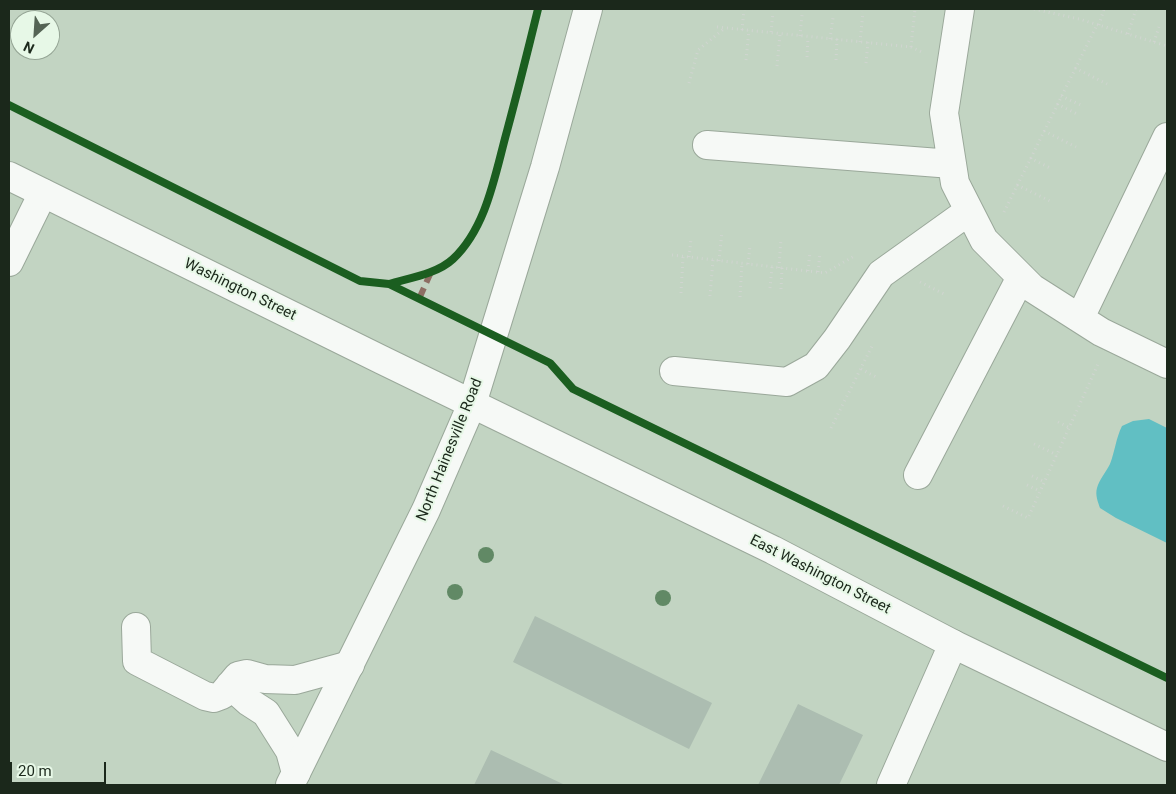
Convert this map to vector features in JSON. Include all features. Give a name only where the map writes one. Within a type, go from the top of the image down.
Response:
[{"type":"main road","name":"North Hainesville Road","points":[[292,779],[426,510],[472,404],[546,167],[588,9]]},
{"type":"main road","points":[[960,9],[944,113],[955,183],[984,240],[1032,288],[1110,336],[1167,364]]},
{"type":"main road","points":[[1080,318],[1167,136]]},
{"type":"main road","points":[[707,144],[952,164]]},
{"type":"main road","name":"Washington Street","points":[[9,176],[472,404]]},
{"type":"main road","points":[[9,262],[42,193]]},
{"type":"main road","points":[[674,371],[787,382],[816,366],[837,339],[881,274],[970,211]]},
{"type":"main road","points":[[918,475],[1021,277]]},
{"type":"main road","name":"East Washington Street","points":[[472,404],[773,550],[953,644],[1167,747]]},
{"type":"main road","points":[[136,627],[136,661],[205,696],[214,698],[222,695],[238,676],[247,674],[265,679],[295,680],[350,665]]},
{"type":"main road","points":[[891,785],[953,644]]},
{"type":"main road","points":[[230,685],[249,702],[266,713],[290,751],[292,779]]},
{"type":"path","points":[[742,30],[744,9]]},
{"type":"path","points":[[911,47],[915,9]]},
{"type":"path","points":[[1034,9],[1098,25],[1167,46]]},
{"type":"path","points":[[1053,13],[1054,9]]},
{"type":"path","points":[[990,246],[1017,185],[1098,25],[1104,9]]},
{"type":"path","points":[[1128,34],[1136,9]]},
{"type":"path","points":[[860,42],[863,12]]},
{"type":"path","points":[[771,33],[773,13]]},
{"type":"path","points":[[800,36],[802,15]]},
{"type":"path","points":[[830,39],[833,18]]},
{"type":"path","points":[[717,27],[911,47],[951,66]]},
{"type":"path","points":[[1154,42],[1159,27]]},
{"type":"path","points":[[689,84],[698,50],[725,28]]},
{"type":"path","points":[[746,60],[749,30]]},
{"type":"path","points":[[777,66],[780,34]]},
{"type":"path","points":[[807,57],[808,36]]},
{"type":"path","points":[[836,60],[837,39]]},
{"type":"path","points":[[866,63],[868,42]]},
{"type":"path","points":[[1075,68],[1107,84]]},
{"type":"path","points":[[1061,96],[1083,106]]},
{"type":"path","points":[[1057,104],[1079,115]]},
{"type":"path","points":[[1044,131],[1076,147]]},
{"type":"path","points":[[1030,158],[1052,169]]},
{"type":"path","points":[[1017,185],[1050,200]]},
{"type":"path","points":[[719,261],[722,231]]},
{"type":"path","points":[[781,239],[781,289]]},
{"type":"path","points":[[689,257],[691,240]]},
{"type":"path","points":[[748,264],[750,246]]},
{"type":"path","points":[[808,271],[810,252]]},
{"type":"path","points":[[818,272],[820,253]]},
{"type":"path","points":[[672,255],[824,274],[858,254]]},
{"type":"path","points":[[681,293],[683,256]]},
{"type":"path","points":[[710,296],[712,260]]},
{"type":"path","points":[[740,297],[742,263]]},
{"type":"path","points":[[770,288],[772,267]]},
{"type":"path","points":[[921,276],[916,279],[944,294]]},
{"type":"path","points":[[1003,506],[1028,518],[1110,336]]},
{"type":"path","points":[[831,428],[873,343],[878,345]]},
{"type":"path","points":[[860,369],[876,377]]},
{"type":"path","points":[[847,396],[852,398]]},
{"type":"path","points":[[1058,422],[1070,428]]},
{"type":"path","points":[[834,423],[839,426]]},
{"type":"path","points":[[1034,444],[1057,456]]},
{"type":"path","points":[[1032,476],[1045,482]]},
{"type":"path","points":[[1027,485],[1040,491]]},
{"type":"water","points":[[1149,419],[1167,428],[1167,543],[1100,508],[1096,491],[1110,464],[1122,426],[1133,421]]},
{"type":"building","points":[[535,616],[712,703],[689,749],[513,662]]},
{"type":"building","points":[[798,704],[863,735],[839,785],[758,785]]},
{"type":"building","points":[[491,750],[565,785],[474,785]]},
{"type":"marked path","points":[[419,299],[431,272]]},
{"type":"cycle path","points":[[389,284],[423,275],[446,264],[465,246],[474,232],[494,182],[538,9]]},
{"type":"cycle path","points":[[9,105],[360,281],[389,284],[550,363],[573,389],[1167,678]]}]
